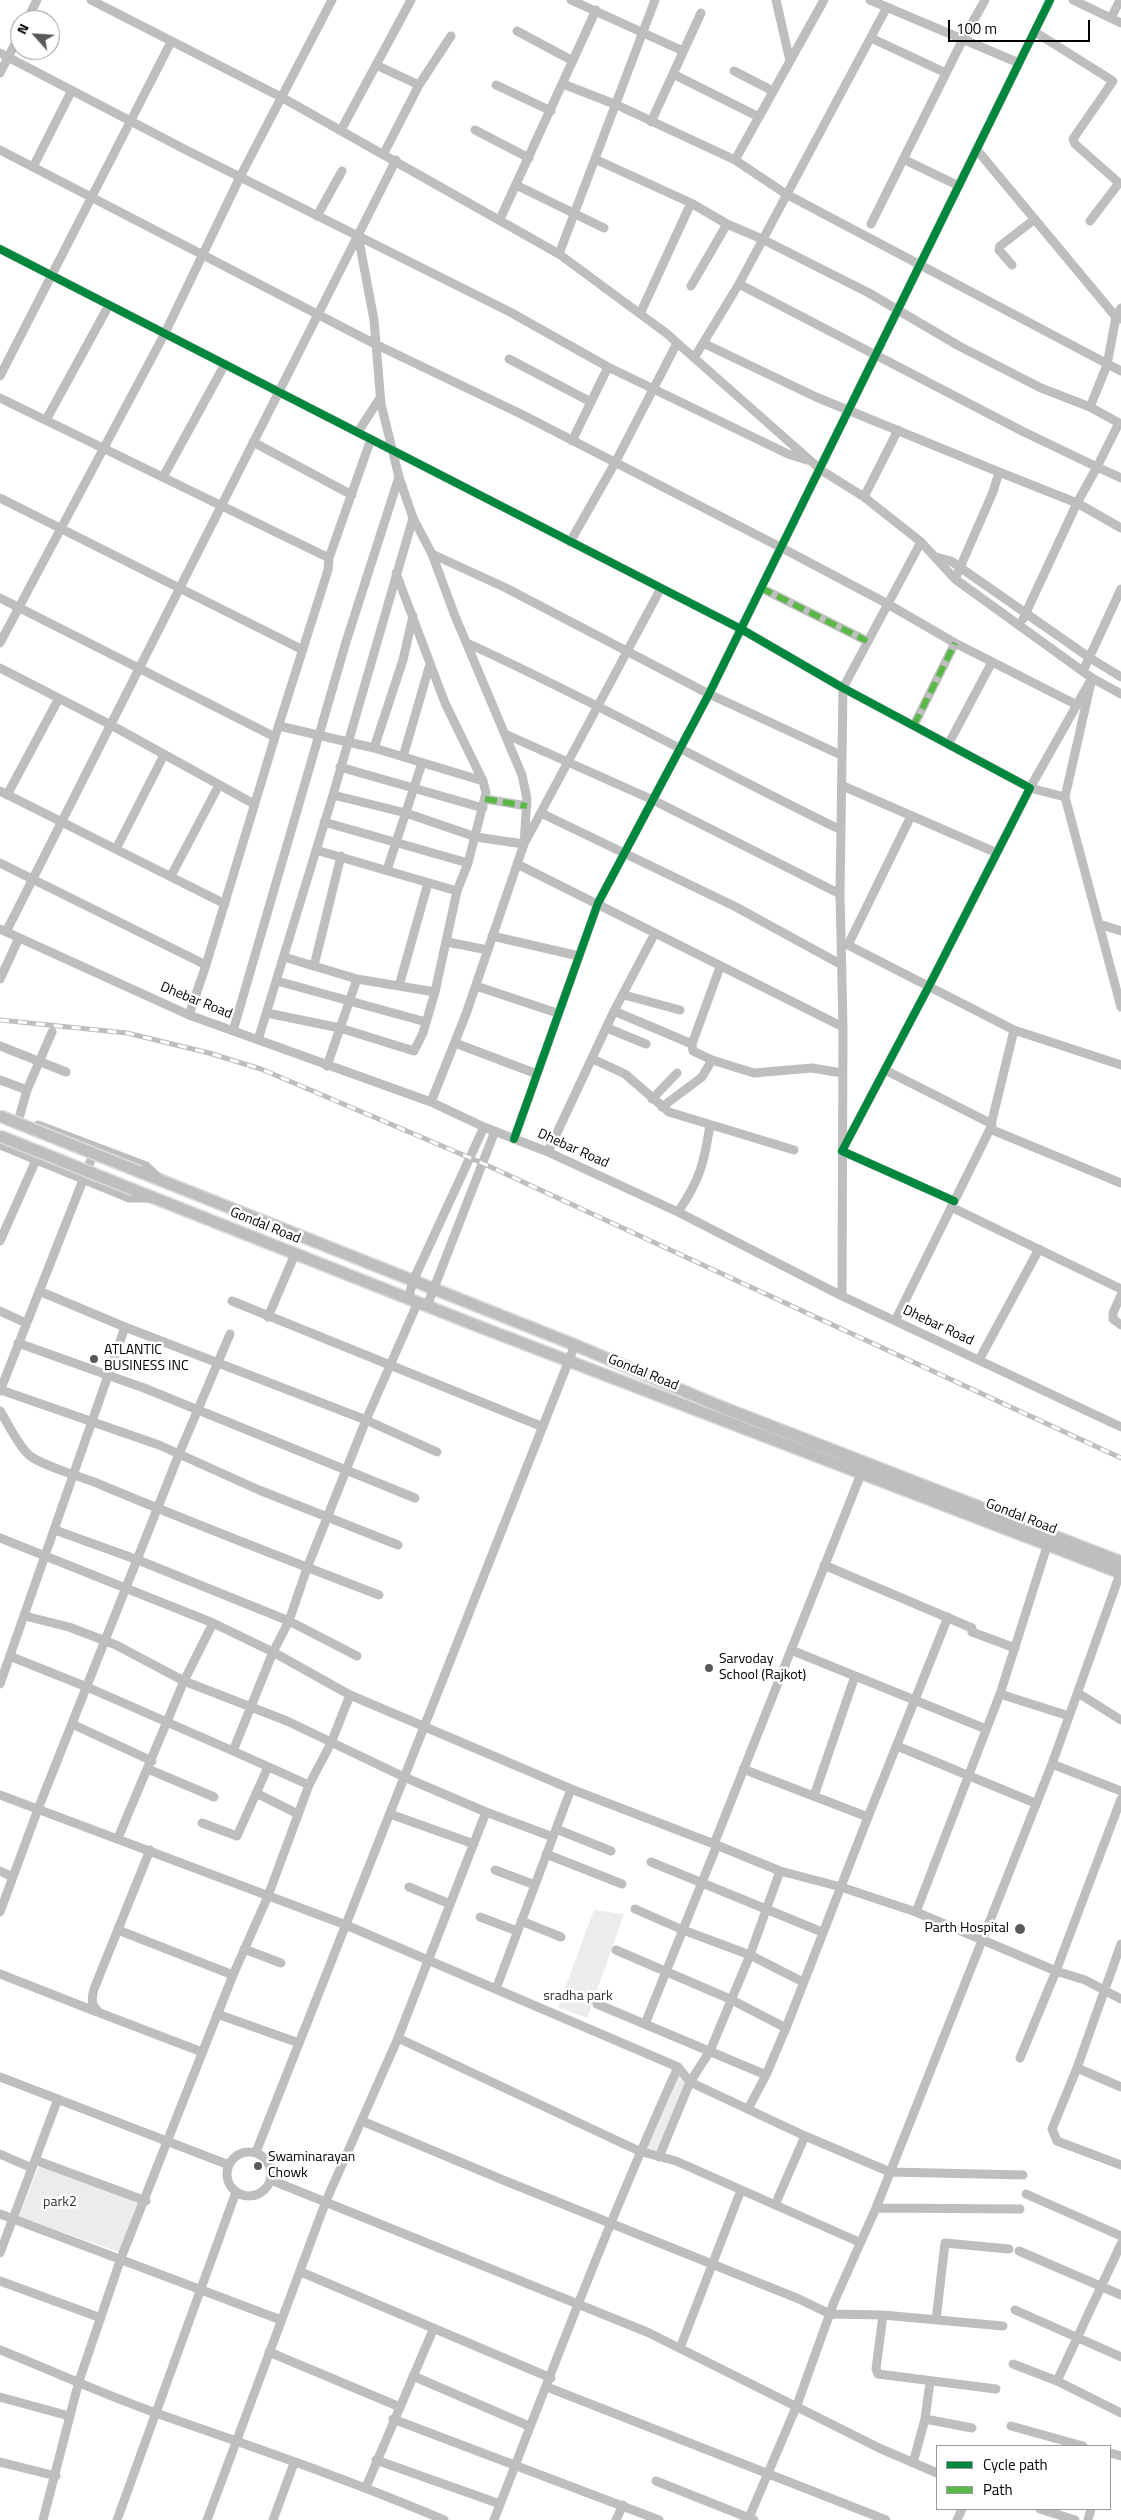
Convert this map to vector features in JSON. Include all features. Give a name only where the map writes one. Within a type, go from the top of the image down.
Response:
[{"type":"main road","name":"Gondal Road","points":[[0,1116],[575,1345],[718,1406],[1121,1562]]},
{"type":"main road","name":"Gondal Road","points":[[0,1136],[418,1302],[569,1359],[861,1474],[1121,1572]]},
{"type":"street","points":[[91,0],[283,98],[384,153],[559,254],[677,343],[821,470],[864,497],[921,542],[936,557],[942,567],[955,578],[1092,678],[1121,694]]},
{"type":"street","points":[[0,643],[164,334],[240,177],[283,98],[332,0]]},
{"type":"street","points":[[341,130],[412,0]]},
{"type":"street","points":[[571,0],[683,51]]},
{"type":"street","points":[[559,254],[617,105],[655,0]]},
{"type":"street","points":[[776,0],[790,61]]},
{"type":"street","points":[[735,160],[824,0]]},
{"type":"street","points":[[870,0],[1019,63]]},
{"type":"street","points":[[871,224],[963,39],[985,0]]},
{"type":"street","points":[[514,1139],[557,1013],[598,903],[682,748],[821,470],[1050,0]]},
{"type":"street","points":[[1073,0],[1121,23]]},
{"type":"street","points":[[1111,18],[1120,0]]},
{"type":"street","points":[[694,358],[739,284],[887,7]]},
{"type":"street","points":[[500,219],[596,10]]},
{"type":"street","points":[[651,122],[701,14]]},
{"type":"street","points":[[517,31],[573,61]]},
{"type":"street","points":[[1035,32],[1117,84],[1073,139],[1075,144],[1120,184],[1090,221]]},
{"type":"street","points":[[384,153],[419,85],[452,36]]},
{"type":"street","points":[[871,38],[946,73]]},
{"type":"street","points":[[0,376],[171,42]]},
{"type":"street","points":[[0,73],[4,55],[240,177],[510,312],[608,367],[788,454],[811,462]]},
{"type":"street","points":[[376,65],[419,85]]},
{"type":"street","points":[[734,71],[773,91]]},
{"type":"street","points":[[673,74],[759,117]]},
{"type":"street","points":[[563,84],[617,105],[735,160],[786,194],[1121,372]]},
{"type":"street","points":[[496,85],[551,111]]},
{"type":"street","points":[[33,167],[72,90]]},
{"type":"street","points":[[475,130],[529,158]]},
{"type":"street","points":[[0,150],[319,313],[375,344],[616,463],[782,548],[886,603],[955,643],[1077,704]]},
{"type":"street","points":[[977,150],[1034,219],[1119,315],[1107,365],[1090,407]]},
{"type":"street","points":[[3,930],[33,879],[396,160]]},
{"type":"street","points":[[596,160],[691,203],[727,224],[762,239],[899,309],[959,346],[1041,388],[1090,407],[1120,424],[1077,503],[1020,626]]},
{"type":"street","points":[[903,160],[959,186]]},
{"type":"street","points":[[317,216],[342,171]]},
{"type":"street","points":[[516,185],[604,228]]},
{"type":"street","points":[[640,314],[691,203]]},
{"type":"street","points":[[1012,266],[999,250],[1000,246],[1034,219]]},
{"type":"street","points":[[691,286],[727,224]]},
{"type":"street","points":[[358,235],[374,320],[380,398],[399,477],[414,518],[432,554],[526,786],[527,806],[524,844]]},
{"type":"street","points":[[0,249],[741,629],[843,688],[914,724],[1030,788],[1066,797]]},
{"type":"street","points":[[739,284],[877,356],[1121,478]]},
{"type":"street","points":[[46,420],[109,305]]},
{"type":"street","points":[[570,542],[616,463],[677,343]]},
{"type":"street","points":[[703,343],[850,411],[1077,503],[1121,528]]},
{"type":"street","points":[[509,359],[591,402]]},
{"type":"street","points":[[163,477],[225,364]]},
{"type":"street","points":[[572,441],[608,367]]},
{"type":"street","points":[[0,398],[329,558]]},
{"type":"street","points":[[358,432],[380,398]]},
{"type":"street","points":[[864,497],[898,430]]},
{"type":"street","points":[[189,1015],[328,570],[329,558],[371,439]]},
{"type":"street","points":[[253,442],[352,495]]},
{"type":"street","points":[[955,578],[993,492],[999,472]]},
{"type":"street","points":[[233,1031],[346,642],[399,477]]},
{"type":"street","points":[[0,498],[303,650]]},
{"type":"street","points":[[258,1040],[333,795],[396,573],[414,518]]},
{"type":"street","points":[[842,1296],[842,965],[845,944],[840,894],[843,688],[886,603],[921,542]]},
{"type":"street","points":[[432,554],[506,588],[709,694],[841,755]]},
{"type":"street","points":[[936,557],[951,561],[1090,658],[1121,677]]},
{"type":"street","points":[[266,1013],[340,1028],[414,1051],[426,1022],[435,992],[447,942],[456,891],[468,863],[484,803],[483,781],[445,703],[396,573]]},
{"type":"street","points":[[431,1102],[476,986],[524,844],[661,588]]},
{"type":"street","points":[[761,588],[867,641]]},
{"type":"street","points":[[1083,671],[1121,589]]},
{"type":"street","points":[[0,598],[275,737]]},
{"type":"street","points":[[374,748],[403,660],[412,616]]},
{"type":"street","points":[[468,643],[682,748],[841,830]]},
{"type":"street","points":[[914,724],[955,643]]},
{"type":"street","points":[[949,744],[992,662]]},
{"type":"street","points":[[402,757],[430,664]]},
{"type":"street","points":[[0,668],[58,700],[111,725],[254,804]]},
{"type":"street","points":[[842,1151],[1030,788],[1092,678]]},
{"type":"street","points":[[1092,678],[1066,797],[1121,1006]]},
{"type":"street","points":[[58,700],[4,793],[225,904]]},
{"type":"street","points":[[279,726],[374,748],[483,781]]},
{"type":"street","points":[[504,734],[567,764],[653,800],[840,894]]},
{"type":"street","points":[[116,849],[164,755]]},
{"type":"street","points":[[387,870],[422,763]]},
{"type":"street","points":[[340,767],[414,788],[484,803],[527,806]]},
{"type":"street","points":[[171,876],[218,785]]},
{"type":"street","points":[[843,786],[996,853]]},
{"type":"street","points":[[333,795],[406,814],[476,837],[524,844]]},
{"type":"street","points":[[541,813],[736,907],[842,965]]},
{"type":"street","points":[[845,944],[911,816]]},
{"type":"street","points":[[324,822],[468,863]]},
{"type":"street","points":[[316,850],[342,856],[456,891]]},
{"type":"street","points":[[314,966],[342,856]]},
{"type":"street","points":[[0,863],[206,965]]},
{"type":"street","points":[[517,864],[843,1027]]},
{"type":"street","points":[[399,986],[428,883]]},
{"type":"street","points":[[1099,924],[1121,931]]},
{"type":"street","name":"Dhebar Road","points":[[3,930],[189,1015],[431,1102],[484,1127],[548,1152],[678,1212],[894,1321],[1121,1427]]},
{"type":"street","points":[[548,1152],[614,1012],[655,933]]},
{"type":"street","points":[[492,936],[578,956]]},
{"type":"street","points":[[0,979],[19,938]]},
{"type":"street","points":[[447,942],[488,950]]},
{"type":"street","points":[[845,944],[1014,1030],[1121,1065]]},
{"type":"street","points":[[284,957],[357,979],[435,992]]},
{"type":"street","points":[[720,967],[692,1044],[693,1051],[712,1060],[754,1073],[812,1068],[842,1073]]},
{"type":"street","points":[[327,1066],[357,979]]},
{"type":"street","points":[[277,981],[426,1022]]},
{"type":"street","points":[[476,986],[557,1013]]},
{"type":"street","points":[[624,995],[680,1010]]},
{"type":"street","points":[[614,1012],[692,1044]]},
{"type":"street","points":[[607,1028],[646,1044]]},
{"type":"street","points":[[894,1321],[991,1126],[1014,1030]]},
{"type":"street","points":[[19,1118],[27,1090],[52,1032]]},
{"type":"street","points":[[455,1043],[537,1074]]},
{"type":"street","points":[[1,1049],[66,1072]]},
{"type":"street","points":[[593,1059],[625,1074],[662,1107],[710,1125],[754,1136],[794,1150]]},
{"type":"street","points":[[662,1107],[702,1077],[712,1060]]},
{"type":"street","points":[[884,1070],[991,1126],[1121,1183]]},
{"type":"street","points":[[652,1099],[677,1073]]},
{"type":"street","points":[[0,1080],[27,1090]]},
{"type":"street","points":[[0,1110],[146,1166],[162,1181]]},
{"type":"street","points":[[678,1212],[698,1182],[710,1125]]},
{"type":"street","points":[[418,1302],[413,1281],[484,1127]]},
{"type":"street","points":[[233,1751],[273,1652],[289,1621],[307,1568],[366,1420],[418,1302],[433,1289],[495,1131]]},
{"type":"street","points":[[0,1145],[129,1198],[155,1198]]},
{"type":"street","points":[[96,1147],[0,1390],[179,1454],[328,1518],[398,1545]]},
{"type":"street","points":[[842,1151],[953,1204],[1121,1289]]},
{"type":"street","points":[[0,1241],[2,1229],[36,1160]]},
{"type":"street","points":[[979,1360],[1039,1249]]},
{"type":"street","points":[[268,1317],[295,1254]]},
{"type":"street","points":[[39,1291],[366,1420],[437,1452]]},
{"type":"street","points":[[1121,1295],[1113,1312],[1113,1319],[1121,1325]]},
{"type":"street","points":[[232,1301],[542,1427]]},
{"type":"street","points":[[0,1311],[26,1323]]},
{"type":"street","points":[[0,1684],[12,1656],[125,1326]]},
{"type":"street","points":[[0,1912],[38,1809],[106,1642],[179,1454],[230,1334]]},
{"type":"street","points":[[18,1343],[109,1376],[347,1469],[415,1498]]},
{"type":"street","points":[[256,2152],[575,1345]]},
{"type":"street","points":[[0,1411],[28,1454],[37,1460],[379,1595]]},
{"type":"street","points":[[645,2024],[667,1974],[743,1769],[861,1474]]},
{"type":"street","points":[[55,1530],[138,1560],[289,1621],[357,1656]]},
{"type":"street","points":[[0,1538],[213,1623],[273,1652],[350,1695],[571,1789],[780,1871],[841,1887],[916,1912],[1056,1971],[1085,1980],[1121,1999]]},
{"type":"street","points":[[916,1912],[1000,1694],[1048,1543]]},
{"type":"street","points":[[824,1565],[948,1617],[972,1628],[972,1632],[1015,1648]]},
{"type":"street","points":[[656,2481],[750,2519],[797,2406],[830,2314],[876,2208],[1052,1764],[1121,1572]]},
{"type":"street","points":[[25,1616],[69,1627],[116,1645],[184,1680],[287,1721],[404,1777],[486,1812],[611,1851]]},
{"type":"street","points":[[748,2109],[766,2075],[786,2028],[822,1932],[948,1617]]},
{"type":"street","points":[[118,1838],[168,1723],[184,1680],[213,1623]]},
{"type":"street","points":[[791,1650],[986,1729]]},
{"type":"street","points":[[12,1656],[309,1785]]},
{"type":"street","points":[[814,1796],[855,1676]]},
{"type":"street","points":[[1078,1693],[1121,1720]]},
{"type":"street","points":[[1000,1694],[1069,1716]]},
{"type":"street","points":[[43,2520],[56,2476],[79,2381],[121,2258],[146,2201],[217,2014],[268,1896],[309,1785],[331,1743],[350,1695]]},
{"type":"street","points":[[72,1724],[214,1797]]},
{"type":"street","points":[[897,1746],[1035,1803]]},
{"type":"street","points":[[1052,1764],[1121,1791]]},
{"type":"street","points":[[202,1823],[236,1836],[268,1767]]},
{"type":"street","points":[[743,1769],[868,1817]]},
{"type":"street","points":[[496,1988],[571,1789]]},
{"type":"street","points":[[256,1793],[298,1814]]},
{"type":"street","points":[[0,1795],[346,1925],[496,1988],[678,2067],[690,2082],[805,2136],[890,2172],[1023,2175]]},
{"type":"street","points":[[1020,2058],[1117,1827],[1121,1799]]},
{"type":"street","points":[[206,2520],[281,2320],[301,2272],[326,2201],[398,2038],[486,1812]]},
{"type":"street","points":[[390,1814],[474,1844]]},
{"type":"street","points":[[100,2013],[93,2007],[91,1999],[150,1850]]},
{"type":"street","points":[[546,1854],[622,1884]]},
{"type":"street","points":[[651,1862],[700,1884],[822,1932]]},
{"type":"street","points":[[496,1870],[535,1885]]},
{"type":"street","points":[[0,1871],[13,1877]]},
{"type":"street","points":[[660,2157],[690,2082],[710,2050],[750,1955],[780,1871]]},
{"type":"street","points":[[409,1887],[450,1904]]},
{"type":"street","points":[[634,1909],[750,1955],[803,1982]]},
{"type":"street","points":[[480,1917],[518,1931]]},
{"type":"street","points":[[521,1921],[561,1937]]},
{"type":"street","points":[[118,1930],[233,1975]]},
{"type":"street","points":[[1121,1944],[1077,2068],[1052,2129],[1053,2136],[1057,2141],[1121,2165]]},
{"type":"street","points":[[244,1949],[281,1963]]},
{"type":"street","points":[[616,1950],[667,1974],[730,1999],[786,2028]]},
{"type":"street","points":[[0,1974],[202,2052]]},
{"type":"street","points":[[597,2004],[766,2075]]},
{"type":"street","points":[[217,2014],[299,2043]]},
{"type":"street","points":[[398,2038],[639,2151],[676,2161],[860,2242]]},
{"type":"street","points":[[494,2520],[529,2426],[549,2383],[578,2304],[613,2223],[639,2151],[678,2067]]},
{"type":"street","points":[[1077,2068],[1121,2087]]},
{"type":"street","points":[[0,2077],[229,2165]]},
{"type":"street","points":[[0,2253],[58,2099]]},
{"type":"street","points":[[362,2121],[713,2264],[830,2314],[884,2315],[1003,2326]]},
{"type":"street","points":[[775,2205],[805,2136]]},
{"type":"street","points":[[242,2152],[256,2152],[268,2161],[272,2170],[271,2180],[261,2193],[253,2196],[236,2192],[228,2180],[229,2165],[234,2157],[242,2152]]},
{"type":"street","points":[[0,2154],[146,2201]]},
{"type":"street","points":[[271,2180],[578,2304],[680,2348],[879,2448],[936,2473]]},
{"type":"street","points":[[680,2348],[742,2190]]},
{"type":"street","points":[[117,2520],[158,2414],[236,2192]]},
{"type":"street","points":[[1026,2194],[1121,2236]]},
{"type":"street","points":[[876,2208],[1020,2209]]},
{"type":"street","points":[[0,2214],[121,2258],[281,2320]]},
{"type":"street","points":[[936,2320],[945,2243],[1009,2249]]},
{"type":"street","points":[[1057,2381],[1121,2244]]},
{"type":"street","points":[[1019,2251],[1121,2295]]},
{"type":"street","points":[[301,2272],[549,2383],[866,2516],[886,2520]]},
{"type":"street","points":[[0,2282],[101,2318]]},
{"type":"street","points":[[1015,2310],[1121,2357]]},
{"type":"street","points":[[884,2315],[876,2369],[878,2374],[996,2389]]},
{"type":"street","points":[[366,2487],[393,2419],[433,2330]]},
{"type":"street","points":[[0,2350],[158,2414],[236,2439],[294,2463],[366,2487],[444,2520]]},
{"type":"street","points":[[270,2352],[400,2407]]},
{"type":"street","points":[[1013,2364],[1057,2381],[1121,2413]]},
{"type":"street","points":[[413,2376],[529,2426]]},
{"type":"street","points":[[914,2463],[930,2382]]},
{"type":"street","points":[[0,2397],[69,2416]]},
{"type":"street","points":[[393,2419],[425,2433],[516,2464],[660,2520]]},
{"type":"street","points":[[924,2419],[972,2428]]},
{"type":"street","points":[[1011,2426],[1079,2445]]},
{"type":"street","points":[[376,2460],[500,2504]]},
{"type":"street","points":[[0,2462],[56,2476]]},
{"type":"street","points":[[273,2520],[294,2463]]},
{"type":"street","points":[[616,2520],[623,2505]]},
{"type":"street","points":[[1043,2510],[1074,2520]]},
{"type":"green space","name":"sradha park","points":[[594,1910],[624,1914],[587,2018],[558,2007]]},
{"type":"green space","points":[[676,2072],[690,2082],[659,2157],[642,2145]]},
{"type":"green space","name":"park2","points":[[39,2166],[141,2203],[119,2252],[19,2217]]},
{"type":"railway","points":[[0,1020],[127,1033],[209,1053],[261,1069],[482,1163],[1121,1458]]},
{"type":"marked path","points":[[761,588],[867,641]]},
{"type":"marked path","points":[[914,725],[955,643]]},
{"type":"marked path","points":[[485,799],[527,806]]},
{"type":"cycle path","points":[[514,1139],[598,903],[709,694],[1050,0]]},
{"type":"cycle path","points":[[0,249],[741,629],[843,688],[1030,788],[842,1151],[954,1201]]},
{"type":"place","name":"ATLANTIC BUSINESS INC","points":[[94,1359]]},
{"type":"place","name":"Sarvoday School (Rajkot)","points":[[709,1668]]},
{"type":"place","name":"Parth Hospital","points":[[1020,1929]]},
{"type":"place","name":"Swaminarayan Chowk","points":[[258,2166]]}]
